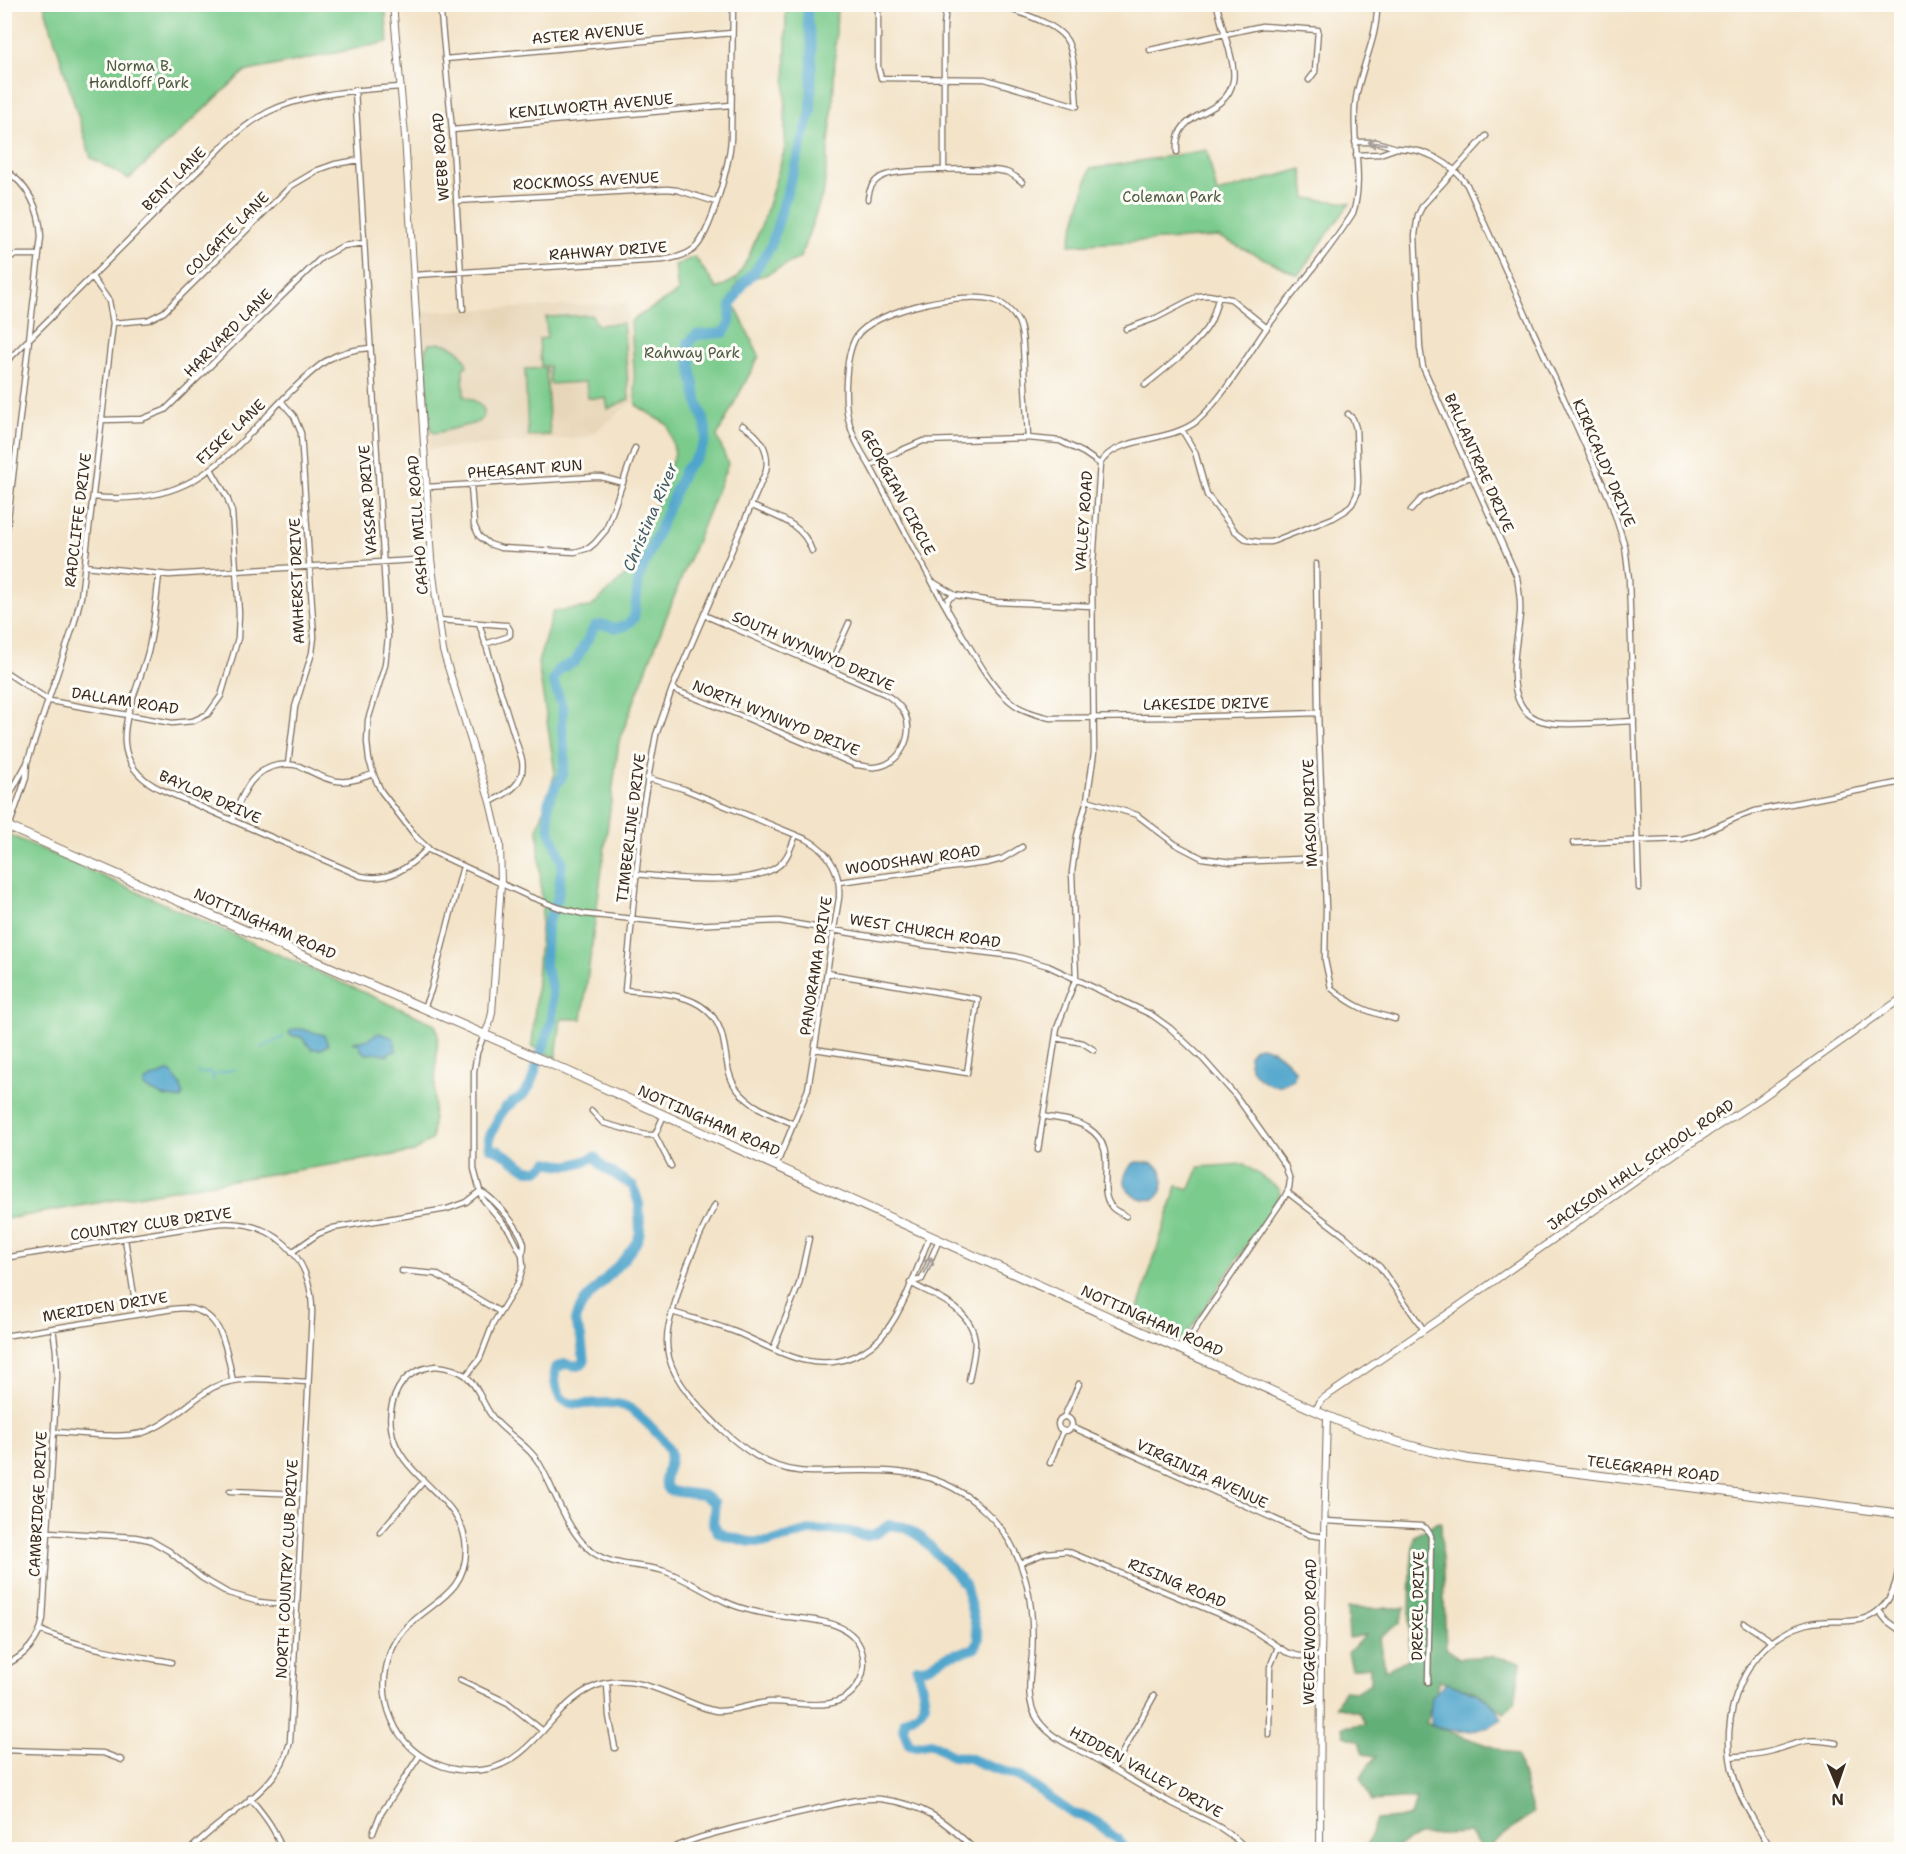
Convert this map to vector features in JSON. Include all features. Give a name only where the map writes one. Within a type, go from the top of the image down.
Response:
[{"type":"main road","name":"NOTTINGHAM ROAD","points":[[7,826],[664,1114],[1327,1416],[1401,1444]]},
{"type":"main road","name":"TELEGRAPH ROAD","points":[[1401,1444],[1506,1465],[1902,1514]]},
{"type":"street","name":"CASHO MILL ROAD","points":[[393,4],[401,87],[431,559],[437,620],[444,658],[490,802],[500,844],[501,884],[492,1013],[484,1035]]},
{"type":"street","name":"WEBB ROAD","points":[[440,4],[452,130],[463,309]]},
{"type":"street","name":"RAHWAY DRIVE","points":[[414,275],[673,259],[689,252],[699,243],[707,230],[729,158],[733,4]]},
{"type":"street","points":[[878,4],[881,78],[992,80],[1077,106],[1071,52],[1065,37],[1061,32],[1046,24],[996,4]]},
{"type":"street","points":[[944,171],[946,4]]},
{"type":"street","points":[[1177,152],[1176,145],[1183,126],[1194,116],[1222,102],[1233,84],[1234,70],[1217,4]]},
{"type":"street","name":"VALLEY ROAD","points":[[1076,978],[1072,872],[1077,836],[1087,801],[1094,753],[1093,550],[1100,464],[1103,457],[1114,449],[1163,437],[1195,423],[1215,402],[1353,213],[1357,192],[1356,98],[1374,37],[1377,4]]},
{"type":"street","points":[[1150,50],[1262,26],[1318,30],[1316,72],[1309,80]]},
{"type":"street","name":"ASTER AVENUE","points":[[445,59],[732,33]]},
{"type":"street","name":"BENT LANE","points":[[4,364],[227,142],[252,121],[284,105],[355,90],[401,87]]},
{"type":"street","name":"VASSAR DRIVE","points":[[355,90],[388,626],[387,656],[370,712],[366,734],[367,752],[381,791],[417,838],[428,848],[462,866]]},
{"type":"street","name":"KENILWORTH AVENUE","points":[[452,130],[731,105]]},
{"type":"street","name":"BALLANTRAE DRIVE","points":[[1486,136],[1423,205],[1416,221],[1420,348],[1426,373],[1511,563],[1518,584],[1520,610],[1513,682],[1520,701],[1532,715],[1551,723],[1634,721]]},
{"type":"street","name":"KIRKCALDY DRIVE","points":[[1355,142],[1376,142],[1428,154],[1442,160],[1463,180],[1474,197],[1618,521],[1628,567],[1639,888]]},
{"type":"street","name":"KIRKCALDY DRIVE","points":[[1356,155],[1380,154],[1397,148]]},
{"type":"street","name":"COLGATE LANE","points":[[113,323],[148,320],[164,312],[291,186],[318,170],[335,164],[359,160]]},
{"type":"street","points":[[4,169],[23,185],[36,209],[41,227],[4,553]]},
{"type":"street","points":[[868,199],[870,187],[875,181],[891,172],[1004,172],[1015,176],[1022,182]]},
{"type":"street","name":"ROCKMOSS AVENUE","points":[[456,201],[667,189],[716,202]]},
{"type":"street","name":"HARVARD LANE","points":[[102,420],[142,419],[172,406],[321,258],[343,246],[364,243]]},
{"type":"street","points":[[4,259],[16,255],[39,255]]},
{"type":"street","name":"RADCLIFFE DRIVE","points":[[4,805],[27,763],[50,701],[77,614],[85,566],[113,323],[109,301],[92,277]]},
{"type":"street","points":[[1126,329],[1156,318],[1198,296],[1208,295],[1231,298],[1267,328]]},
{"type":"street","name":"GEORGIAN CIRCLE","points":[[1028,438],[1023,344],[1018,322],[1009,309],[996,300],[971,296],[902,310],[876,320],[858,333],[850,352],[847,379],[846,407],[849,424],[857,446],[947,610],[993,683],[1016,706],[1050,718],[1095,717]]},
{"type":"street","points":[[1145,385],[1168,367],[1203,333],[1211,321],[1219,296]]},
{"type":"street","name":"FISKE LANE","points":[[93,497],[124,499],[161,494],[190,483],[211,469],[316,368],[331,357],[346,351],[370,348]]},
{"type":"street","name":"AMHERST DRIVE","points":[[281,401],[298,421],[301,432],[314,645],[295,707],[288,764]]},
{"type":"street","points":[[1182,430],[1195,452],[1207,495],[1235,531],[1247,540],[1271,542],[1333,518],[1352,504],[1357,494],[1358,481],[1356,428],[1353,419],[1348,414]]},
{"type":"street","name":"TIMBERLINE DRIVE","points":[[742,425],[759,437],[767,456],[766,471],[672,689],[656,735],[647,778],[625,990],[676,996],[693,1000],[706,1009],[720,1029],[727,1068],[737,1089],[752,1104],[794,1124]]},
{"type":"street","points":[[870,466],[923,441],[1028,438],[1060,441],[1100,464]]},
{"type":"street","points":[[471,484],[474,525],[479,536],[489,544],[501,549],[567,553],[589,548],[602,537],[611,521],[635,448]]},
{"type":"street","name":"DALLAM ROAD","points":[[4,671],[50,701],[172,723],[185,723],[208,714],[224,690],[238,638],[239,614],[232,512],[227,497],[211,469]]},
{"type":"street","points":[[1411,510],[1421,499],[1472,476]]},
{"type":"street","name":"PHEASANT RUN","points":[[427,487],[593,477],[623,483]]},
{"type":"street","points":[[752,506],[800,530],[809,541],[812,551]]},
{"type":"street","points":[[85,566],[159,575],[431,559]]},
{"type":"street","name":"MASON DRIVE","points":[[1316,564],[1318,713],[1326,907],[1325,960],[1330,988],[1365,1012],[1395,1019]]},
{"type":"street","name":"BAYLOR DRIVE","points":[[159,575],[150,644],[127,715],[124,732],[124,747],[129,761],[138,774],[151,785],[345,870],[369,878],[384,877],[400,872],[428,848]]},
{"type":"street","points":[[932,582],[955,595],[996,602],[1092,606]]},
{"type":"street","points":[[947,610],[948,600],[955,595]]},
{"type":"street","name":"SOUTH WYNWYD DRIVE","points":[[704,615],[885,694],[896,702],[906,715],[908,729],[902,751]]},
{"type":"street","points":[[437,620],[503,625],[510,630],[510,635],[507,637],[486,644]]},
{"type":"street","points":[[479,623],[523,766],[516,786],[502,797],[490,802]]},
{"type":"street","points":[[828,669],[849,623]]},
{"type":"street","name":"NORTH WYNWYD DRIVE","points":[[672,689],[856,765],[875,767],[896,758],[902,751]]},
{"type":"street","name":"LAKESIDE DRIVE","points":[[1095,717],[1318,713]]},
{"type":"street","name":"RADCLIFFE DRIVE","points":[[7,826],[26,778],[27,763]]},
{"type":"street","points":[[232,820],[245,789],[255,776],[271,767],[297,765],[338,782],[373,774]]},
{"type":"street","name":"PANORAMA DRIVE","points":[[647,778],[674,785],[815,843],[825,852],[835,867],[840,882],[807,1095],[776,1166]]},
{"type":"street","points":[[1574,843],[1690,838],[1755,812],[1902,782]]},
{"type":"street","points":[[1087,801],[1137,815],[1175,844],[1202,858],[1231,862],[1324,858]]},
{"type":"street","points":[[636,874],[692,880],[762,874],[778,866],[784,860],[796,835]]},
{"type":"street","name":"WOODSHAW ROAD","points":[[840,882],[987,863],[1002,859],[1022,847]]},
{"type":"street","points":[[424,1008],[431,990],[462,866]]},
{"type":"street","name":"WEST CHURCH ROAD","points":[[462,866],[549,904],[584,914],[702,926],[779,921],[922,945],[1023,958],[1042,963],[1152,1015],[1178,1034],[1236,1096],[1286,1165],[1290,1180],[1287,1192]]},
{"type":"street","points":[[815,1049],[967,1073],[978,999],[827,973]]},
{"type":"street","points":[[1038,1150],[1059,1020],[1076,978]]},
{"type":"street","name":"JACKSON HALL SCHOOL ROAD","points":[[1316,1411],[1321,1400],[1679,1150],[1760,1099],[1902,998]]},
{"type":"street","points":[[480,1191],[474,1169],[474,1071],[477,1053],[484,1035]]},
{"type":"street","points":[[1056,1038],[1083,1043],[1094,1050]]},
{"type":"street","points":[[592,1111],[603,1123],[646,1135],[655,1135]]},
{"type":"street","points":[[655,1135],[664,1114]]},
{"type":"street","points":[[1043,1116],[1081,1125],[1099,1137],[1106,1156],[1107,1199],[1112,1208],[1126,1216]]},
{"type":"street","points":[[655,1135],[671,1166]]},
{"type":"street","points":[[292,1252],[318,1234],[333,1228],[447,1209],[460,1204],[480,1191]]},
{"type":"street","points":[[466,1376],[480,1358],[500,1312],[518,1283],[523,1267],[524,1246],[516,1229],[488,1194],[480,1191]]},
{"type":"street","points":[[1183,1350],[1287,1192],[1346,1237],[1380,1267],[1424,1330]]},
{"type":"street","name":"HIDDEN VALLEY DRIVE","points":[[715,1205],[686,1265],[667,1332],[667,1348],[675,1372],[697,1403],[742,1448],[766,1462],[796,1471],[906,1472],[948,1485],[973,1501],[994,1520],[1021,1563],[1032,1609],[1033,1634],[1029,1691],[1034,1712],[1046,1729],[1165,1800],[1221,1826],[1235,1836],[1248,1850]]},
{"type":"street","name":"COUNTRY CLUB DRIVE","points":[[4,1258],[213,1224],[239,1224],[256,1227],[276,1236],[292,1252]]},
{"type":"street","points":[[672,1312],[726,1328],[798,1360],[815,1363],[834,1362],[859,1354],[874,1344],[887,1330],[930,1236]]},
{"type":"street","points":[[773,1349],[799,1284],[809,1238]]},
{"type":"street","points":[[124,1239],[137,1314]]},
{"type":"street","points":[[910,1283],[922,1279],[939,1240]]},
{"type":"street","name":"NORTH COUNTRY CLUB DRIVE","points":[[190,1850],[275,1775],[288,1748],[291,1726],[312,1295],[305,1272],[292,1252]]},
{"type":"street","points":[[402,1271],[436,1274],[500,1312]]},
{"type":"street","points":[[910,1283],[954,1307],[970,1324],[975,1343],[969,1380]]},
{"type":"street","name":"MERIDEN DRIVE","points":[[4,1336],[137,1314],[180,1308],[194,1309],[207,1315],[223,1334],[233,1381]]},
{"type":"street","name":"CAMBRIDGE DRIVE","points":[[4,1665],[27,1650],[40,1630],[44,1612],[57,1366],[53,1328]]},
{"type":"street","points":[[428,1367],[450,1368],[466,1376],[496,1422],[535,1456],[577,1536],[596,1555],[619,1564],[665,1572],[729,1604],[748,1610],[842,1627],[858,1643],[864,1663],[859,1682],[850,1694],[837,1701],[824,1704],[767,1702],[717,1711],[640,1683],[625,1681],[607,1683],[577,1696],[516,1757],[500,1765],[483,1770],[466,1771],[436,1764],[420,1755],[402,1737],[390,1717],[384,1694],[386,1665],[395,1644],[408,1626],[454,1588],[461,1575],[466,1554],[464,1534],[456,1515],[424,1481],[404,1460],[394,1441],[390,1418],[396,1392],[408,1376],[428,1367]]},
{"type":"street","points":[[54,1432],[122,1435],[141,1433],[167,1421],[213,1388],[233,1381],[308,1382]]},
{"type":"street","points":[[1063,1431],[1058,1424],[1064,1417],[1079,1384]]},
{"type":"street","name":"WEDGEWOOD ROAD","points":[[1320,1850],[1321,1656],[1327,1416]]},
{"type":"street","name":"VIRGINIA AVENUE","points":[[1064,1417],[1070,1420],[1072,1427],[1310,1535],[1324,1537]]},
{"type":"street","points":[[1063,1431],[1072,1427]]},
{"type":"street","points":[[1050,1464],[1063,1431]]},
{"type":"street","points":[[380,1532],[424,1481]]},
{"type":"street","points":[[230,1491],[303,1494]]},
{"type":"street","name":"DREXEL DRIVE","points":[[1324,1521],[1421,1526],[1430,1532],[1428,1682]]},
{"type":"street","points":[[49,1533],[135,1537],[150,1540],[162,1546],[202,1578],[228,1593],[259,1602],[297,1606]]},
{"type":"street","points":[[1772,1850],[1739,1793],[1733,1774],[1730,1757],[1730,1723],[1737,1692],[1751,1664],[1784,1634],[1808,1624],[1861,1619],[1879,1611],[1893,1589],[1902,1544]]},
{"type":"street","name":"RISING ROAD","points":[[1021,1563],[1053,1551],[1074,1553],[1245,1625],[1293,1654],[1321,1656]]},
{"type":"street","points":[[1879,1611],[1887,1622],[1902,1632]]},
{"type":"street","points":[[1744,1623],[1773,1642]]},
{"type":"street","points":[[40,1630],[86,1647],[171,1662]]},
{"type":"street","points":[[1269,1735],[1270,1667],[1278,1647]]},
{"type":"street","points":[[459,1680],[507,1703],[543,1731]]},
{"type":"street","points":[[607,1683],[609,1716],[615,1748]]},
{"type":"street","points":[[1113,1769],[1154,1696]]},
{"type":"street","points":[[1730,1757],[1771,1752],[1809,1740],[1836,1743]]},
{"type":"street","points":[[4,1750],[103,1753],[122,1760]]},
{"type":"street","points":[[373,1833],[380,1815],[420,1755]]},
{"type":"street","points":[[250,1798],[279,1838],[282,1850]]},
{"type":"street","points":[[669,1850],[700,1838],[791,1814],[840,1803],[878,1799],[931,1813],[975,1850]]},
{"type":"street","points":[[4,1842],[28,1850]]},
{"type":"shaded area","points":[[627,303],[633,402],[588,437],[429,449],[421,312]]},
{"type":"green space","name":"Norma B. Handloff Park","points":[[44,5],[385,5],[388,42],[244,72],[129,179],[91,158]]},
{"type":"green space","name":"Rahway Park","points":[[786,5],[837,5],[833,103],[824,190],[800,258],[765,275],[738,282],[731,297],[759,356],[717,436],[728,464],[619,741],[582,1019],[561,1019],[556,1058],[532,1046],[542,912],[538,828],[555,773],[538,663],[553,611],[591,607],[630,571],[675,453],[668,425],[636,405],[631,321],[678,292],[675,265],[695,257],[717,289],[736,279],[748,258],[764,219],[785,148]]},
{"type":"green space","name":"Coleman Park","points":[[1207,150],[1217,193],[1302,169],[1306,198],[1350,203],[1298,275],[1219,237],[1069,245],[1090,169]]},
{"type":"green space","points":[[592,315],[597,325],[623,323],[629,399],[608,409],[606,398],[588,398],[586,382],[550,384],[549,366],[541,366],[539,339],[547,338],[546,317]]},
{"type":"green space","points":[[442,343],[455,348],[464,357],[467,366],[463,368],[464,397],[478,403],[484,412],[482,419],[476,423],[436,433],[432,432],[430,427],[425,350],[429,344]]},
{"type":"green space","points":[[546,368],[550,435],[528,436],[525,369]]},
{"type":"green space","points":[[5,833],[435,1024],[438,1033],[432,1139],[414,1152],[200,1185],[5,1219]]},
{"type":"green space","points":[[1244,1164],[1279,1189],[1280,1195],[1181,1343],[1134,1321],[1177,1186],[1190,1189],[1199,1167]]},
{"type":"green space","points":[[1438,1522],[1441,1524],[1446,1648],[1459,1658],[1491,1656],[1521,1662],[1515,1703],[1504,1713],[1477,1692],[1439,1681],[1426,1723],[1517,1756],[1533,1813],[1486,1849],[1482,1849],[1469,1833],[1418,1835],[1394,1849],[1379,1849],[1367,1846],[1376,1820],[1411,1817],[1416,1798],[1372,1801],[1360,1778],[1376,1756],[1363,1754],[1359,1741],[1344,1736],[1343,1727],[1365,1724],[1359,1712],[1336,1706],[1344,1690],[1358,1691],[1370,1683],[1370,1667],[1352,1669],[1348,1653],[1365,1635],[1349,1638],[1347,1608],[1405,1608],[1400,1623],[1380,1638],[1385,1670],[1409,1659],[1414,1536]]},
{"type":"water","points":[[294,1029],[324,1035],[328,1044],[322,1049],[312,1049],[301,1037],[290,1035],[289,1032]]},
{"type":"water","points":[[379,1033],[394,1038],[396,1051],[388,1053],[388,1056],[380,1053],[366,1054],[361,1050],[359,1044],[353,1042],[366,1040]]},
{"type":"water","points":[[1260,1046],[1275,1052],[1296,1071],[1293,1079],[1280,1085],[1272,1085],[1257,1076],[1249,1063],[1249,1056],[1252,1050]]},
{"type":"water","points":[[170,1071],[181,1085],[183,1095],[181,1099],[162,1096],[144,1087],[144,1082]]},
{"type":"water","points":[[1136,1162],[1156,1165],[1161,1171],[1162,1187],[1155,1199],[1137,1197],[1127,1188],[1125,1174]]},
{"type":"water","points":[[1446,1683],[1471,1691],[1486,1699],[1498,1711],[1502,1719],[1485,1728],[1468,1731],[1432,1726],[1430,1715],[1432,1696]]},
{"type":"waterway","name":"Christina River","points":[[809,4],[807,17],[812,47],[811,112],[771,246],[731,305],[730,322],[724,333],[696,335],[688,343],[694,385],[706,430],[704,444],[684,471],[639,577],[634,618],[625,626],[616,628],[604,625],[595,626],[575,662],[559,669],[553,681],[563,709],[565,758],[563,775],[548,803],[549,827],[562,862],[558,897],[547,924],[545,966],[552,989],[552,1020],[530,1086],[522,1096],[506,1107],[499,1117],[489,1138],[490,1148],[498,1150],[528,1170],[539,1170],[548,1162],[572,1165],[595,1157],[603,1167],[633,1186],[639,1204],[640,1233],[636,1243],[584,1302],[576,1317],[575,1322],[581,1337],[584,1362],[578,1366],[565,1364],[555,1368],[556,1386],[561,1397],[569,1403],[617,1404],[629,1408],[639,1416],[668,1447],[670,1463],[665,1482],[670,1491],[703,1495],[715,1503],[713,1524],[718,1532],[726,1536],[750,1542],[769,1542],[809,1531],[828,1530],[868,1536],[878,1533],[889,1525],[904,1527],[922,1538],[965,1584],[979,1639],[975,1648],[945,1657],[930,1666],[917,1668],[925,1704],[919,1712],[905,1720],[903,1729],[909,1744],[916,1746],[931,1743],[952,1756],[969,1758],[1020,1777],[1073,1814],[1087,1817],[1098,1823],[1118,1839],[1124,1850]]},
{"type":"waterway","points":[[260,1048],[284,1037]]},
{"type":"waterway","points":[[214,1075],[235,1069]]},
{"type":"waterway","points":[[198,1073],[211,1071],[214,1081]]}]
